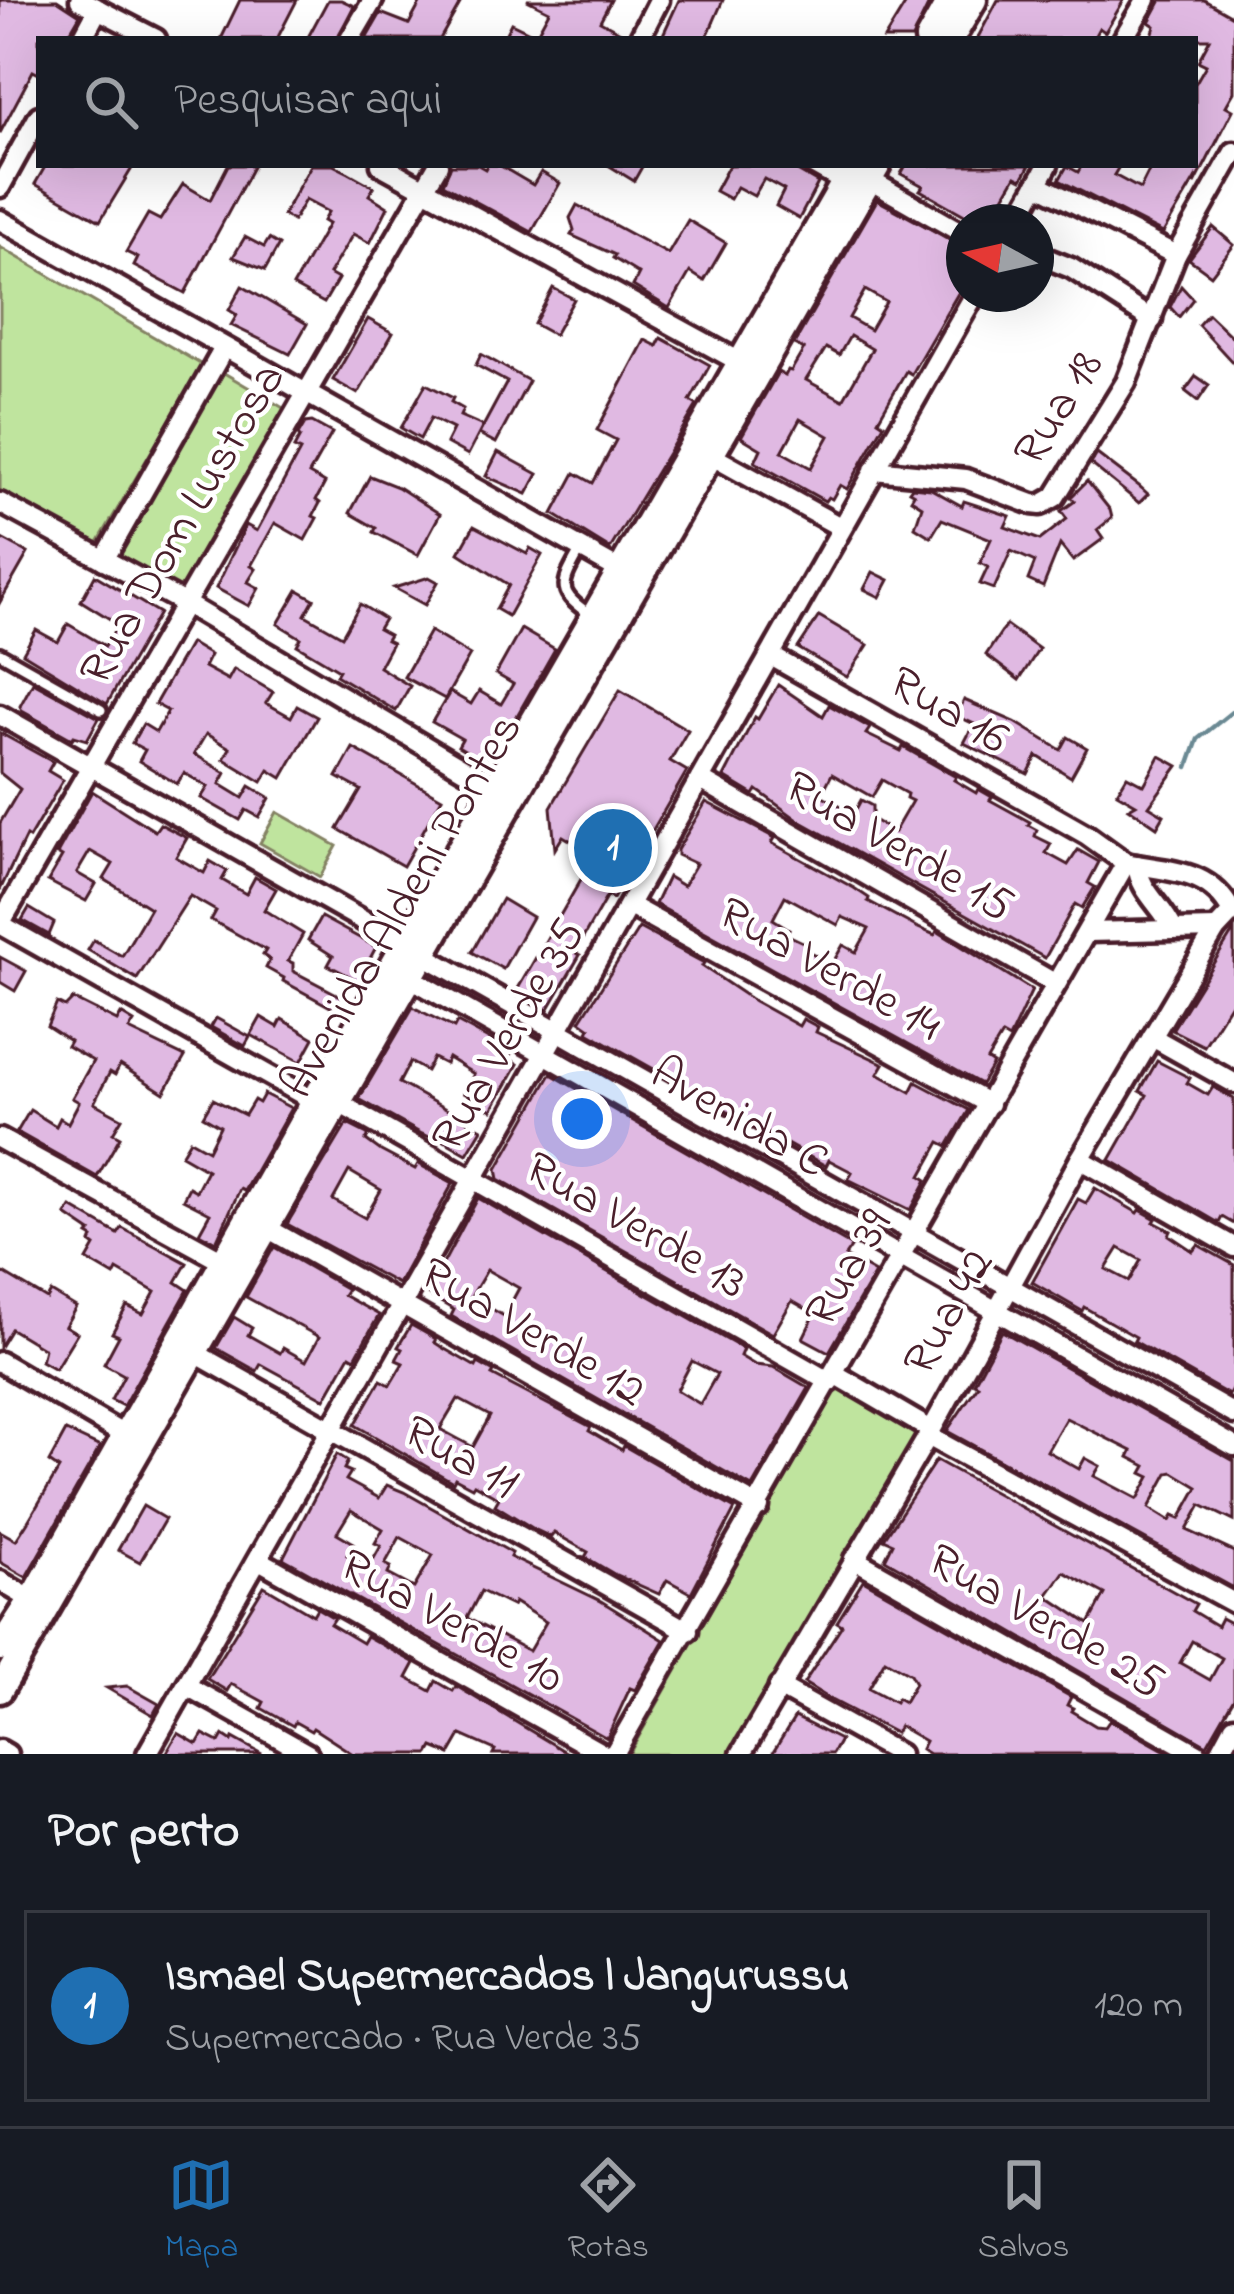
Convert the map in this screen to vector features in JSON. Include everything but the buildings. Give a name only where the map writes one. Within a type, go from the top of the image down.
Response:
[{"type":"main road","points":[[930,36],[950,0]]},
{"type":"main road","points":[[953,36],[974,0]]},
{"type":"main road","name":"Avenida Aldeni Pontes","points":[[406,962],[494,787],[595,617],[631,577],[740,362],[860,176]]},
{"type":"main road","name":"Avenida Aldeni Pontes","points":[[0,1690],[40,1605],[134,1441],[223,1262],[326,1102],[631,577],[712,455],[860,176]]},
{"type":"main road","name":"Avenida Aldeni Pontes","points":[[134,1441],[196,1353],[267,1228],[326,1102]]},
{"type":"main road","name":"Avenida Aldeni Pontes","points":[[0,1648],[40,1605]]},
{"type":"street","points":[[352,36],[373,0]]},
{"type":"street","points":[[641,36],[659,0]]},
{"type":"street","points":[[1125,36],[1146,0]]},
{"type":"street","points":[[83,36],[89,4],[150,36]]},
{"type":"street","points":[[0,187],[36,121]]},
{"type":"street","name":"Rua 18","points":[[874,470],[953,476],[1032,504],[1049,502],[1060,492],[1126,382],[1176,255],[1234,152]]},
{"type":"street","points":[[386,168],[740,362]]},
{"type":"street","name":"Rua Dom Lustosa","points":[[0,924],[436,168]]},
{"type":"street","points":[[827,168],[860,176],[946,224]]},
{"type":"street","points":[[1026,204],[1046,168]]},
{"type":"street","points":[[1037,184],[1176,255]]},
{"type":"street","points":[[0,220],[631,577]]},
{"type":"street","points":[[1054,261],[1152,320]]},
{"type":"street","name":"Rua Verde 35","points":[[147,1754],[965,312]]},
{"type":"street","points":[[104,560],[224,348]]},
{"type":"street","points":[[712,455],[842,528]]},
{"type":"street","points":[[0,503],[184,603],[494,787]]},
{"type":"street","name":"Rua 16","points":[[771,656],[1131,864]]},
{"type":"street","points":[[0,716],[406,962]]},
{"type":"street","name":"Rua Verde 15","points":[[701,781],[1056,984]]},
{"type":"street","points":[[1131,864],[1199,878],[1223,894],[1233,912]]},
{"type":"street","points":[[1131,864],[1173,929]]},
{"type":"street","name":"Rua 39","points":[[614,1754],[1056,984],[1131,864]]},
{"type":"street","name":"Rua Verde 14","points":[[630,906],[989,1105]]},
{"type":"street","name":"Rua 42","points":[[741,1754],[929,1433],[1080,1159],[1216,929],[1233,912]]},
{"type":"street","name":"Rua Verde 13","points":[[0,924],[1234,1603]]},
{"type":"street","points":[[1088,932],[1216,929]]},
{"type":"street","name":"Avenida C","points":[[406,962],[558,1034],[1234,1414]]},
{"type":"street","name":"Avenida C","points":[[406,962],[543,1053],[1234,1446]]},
{"type":"street","points":[[1152,1036],[1234,1084]]},
{"type":"street","points":[[0,1139],[223,1262]]},
{"type":"street","points":[[1080,1159],[1234,1247]]},
{"type":"street","name":"Rua Verde 12","points":[[267,1228],[759,1507]]},
{"type":"street","name":"Rua 11","points":[[196,1353],[688,1631]]},
{"type":"street","points":[[0,1363],[134,1441]]},
{"type":"street","name":"Rua Verde 25","points":[[854,1559],[1198,1754]]},
{"type":"street","name":"Rua Verde 10","points":[[260,1560],[603,1754]]},
{"type":"street","points":[[0,1581],[40,1605]]},
{"type":"street","points":[[187,1686],[308,1754]]},
{"type":"street","points":[[779,1687],[899,1754]]},
{"type":"street","points":[[1219,1754],[1234,1726]]},
{"type":"lane","points":[[581,549],[564,591],[595,617]]},
{"type":"lane","points":[[0,653],[101,710]]},
{"type":"green space","points":[[0,247],[202,365],[97,544],[0,492]]},
{"type":"green space","points":[[219,370],[285,409],[179,594],[112,557]]},
{"type":"green space","points":[[277,812],[337,846],[320,877],[260,843]]},
{"type":"green space","points":[[839,1384],[917,1433],[734,1754],[629,1754]]},
{"type":"waterway","points":[[1188,767],[1198,739],[1234,710]]},
{"type":"place","name":"Ismael Supermercados | Jangurussu","points":[[613,848]]}]
